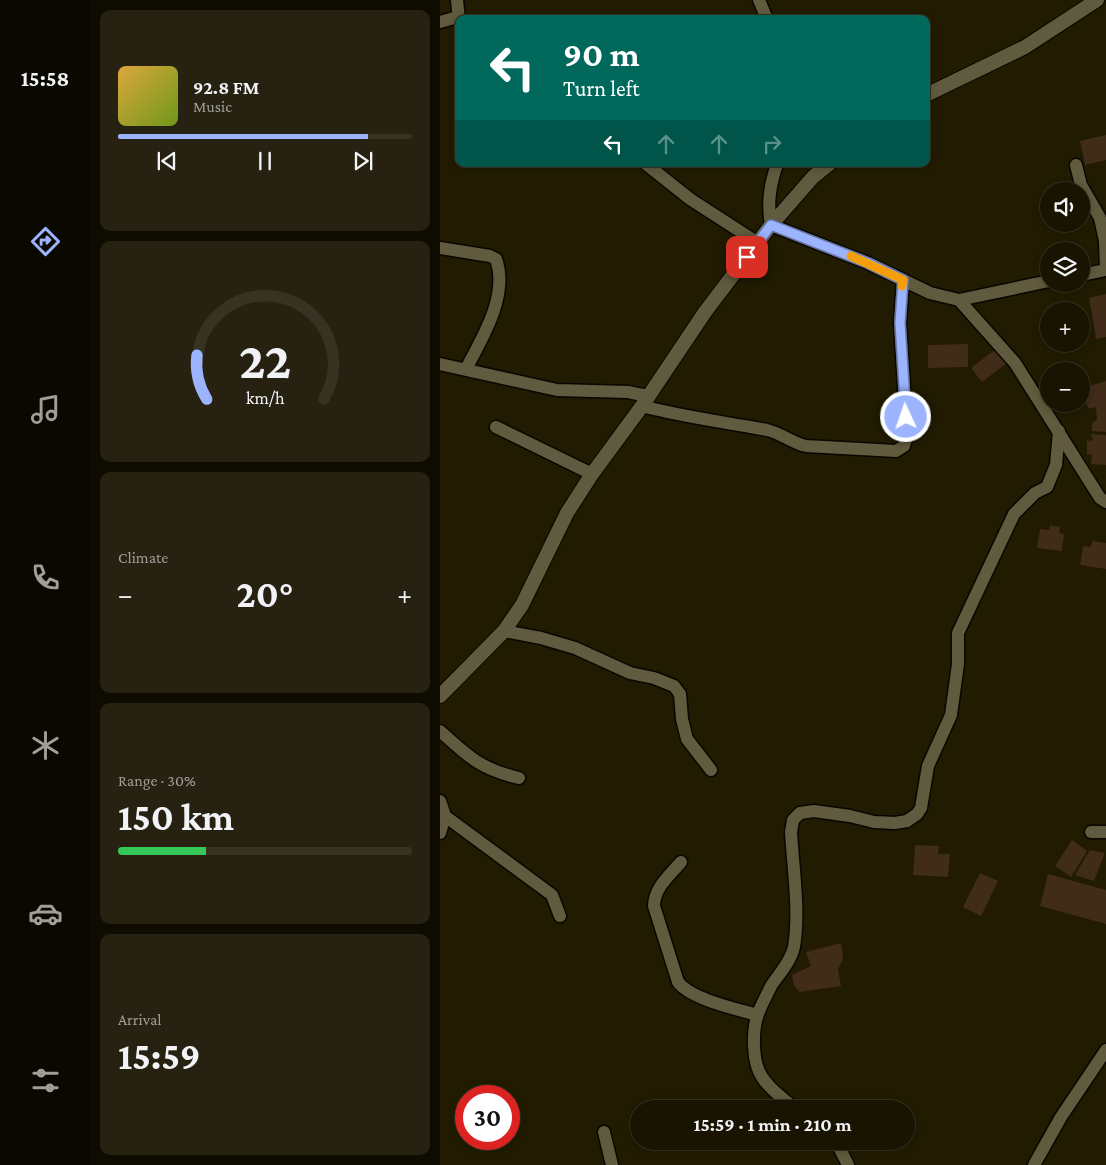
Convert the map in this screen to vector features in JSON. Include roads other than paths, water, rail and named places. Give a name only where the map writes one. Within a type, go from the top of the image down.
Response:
[{"type":"street","points":[[458,0],[459,15]]},
{"type":"street","points":[[760,0],[766,15]]},
{"type":"street","points":[[930,93],[1025,46],[1097,0]]},
{"type":"street","points":[[440,22],[455,19]]},
{"type":"street","points":[[1076,165],[1081,185],[1100,218],[1105,242],[1106,270],[1090,273]]},
{"type":"street","points":[[650,167],[690,200],[758,243]]},
{"type":"street","points":[[771,225],[768,208],[769,188],[775,167]]},
{"type":"street","points":[[440,696],[504,631],[522,605],[567,514],[592,474],[645,401],[705,312],[771,225],[814,177],[826,167]]},
{"type":"street","points":[[771,225],[868,263],[930,293],[959,300],[1040,283]]},
{"type":"street","points":[[440,248],[490,256],[496,259],[500,269],[497,299],[484,336],[466,369]]},
{"type":"street","points":[[440,364],[557,390],[628,392],[678,416],[777,433],[795,443],[806,446],[896,451],[904,446],[907,436],[900,323],[903,280]]},
{"type":"street","points":[[959,300],[1015,363],[1100,498],[1106,502]]},
{"type":"street","points":[[496,427],[592,474]]},
{"type":"street","points":[[785,1100],[761,1076],[755,1052],[757,1015],[770,988],[788,961],[793,948],[796,914],[790,832],[793,820],[800,813],[814,812],[850,816],[874,822],[895,823],[907,821],[922,808],[928,766],[951,715],[958,664],[958,633],[1014,514],[1035,493],[1047,487],[1056,465],[1059,431]]},
{"type":"street","points":[[504,631],[541,638],[575,648],[630,673],[654,678],[674,686],[680,694],[682,719],[687,739],[711,770]]},
{"type":"street","points":[[440,731],[475,761],[496,772],[519,778]]},
{"type":"street","points":[[440,801],[446,816],[548,891],[552,895],[560,916]]},
{"type":"street","points":[[440,833],[446,816]]},
{"type":"street","points":[[1091,832],[1106,832]]},
{"type":"street","points":[[680,862],[657,890],[654,899],[654,906],[678,982],[685,990],[757,1015]]},
{"type":"street","points":[[1034,1165],[1062,1117],[1106,1050]]},
{"type":"street","points":[[604,1132],[612,1165]]},
{"type":"street","points":[[840,1150],[848,1165]]}]
